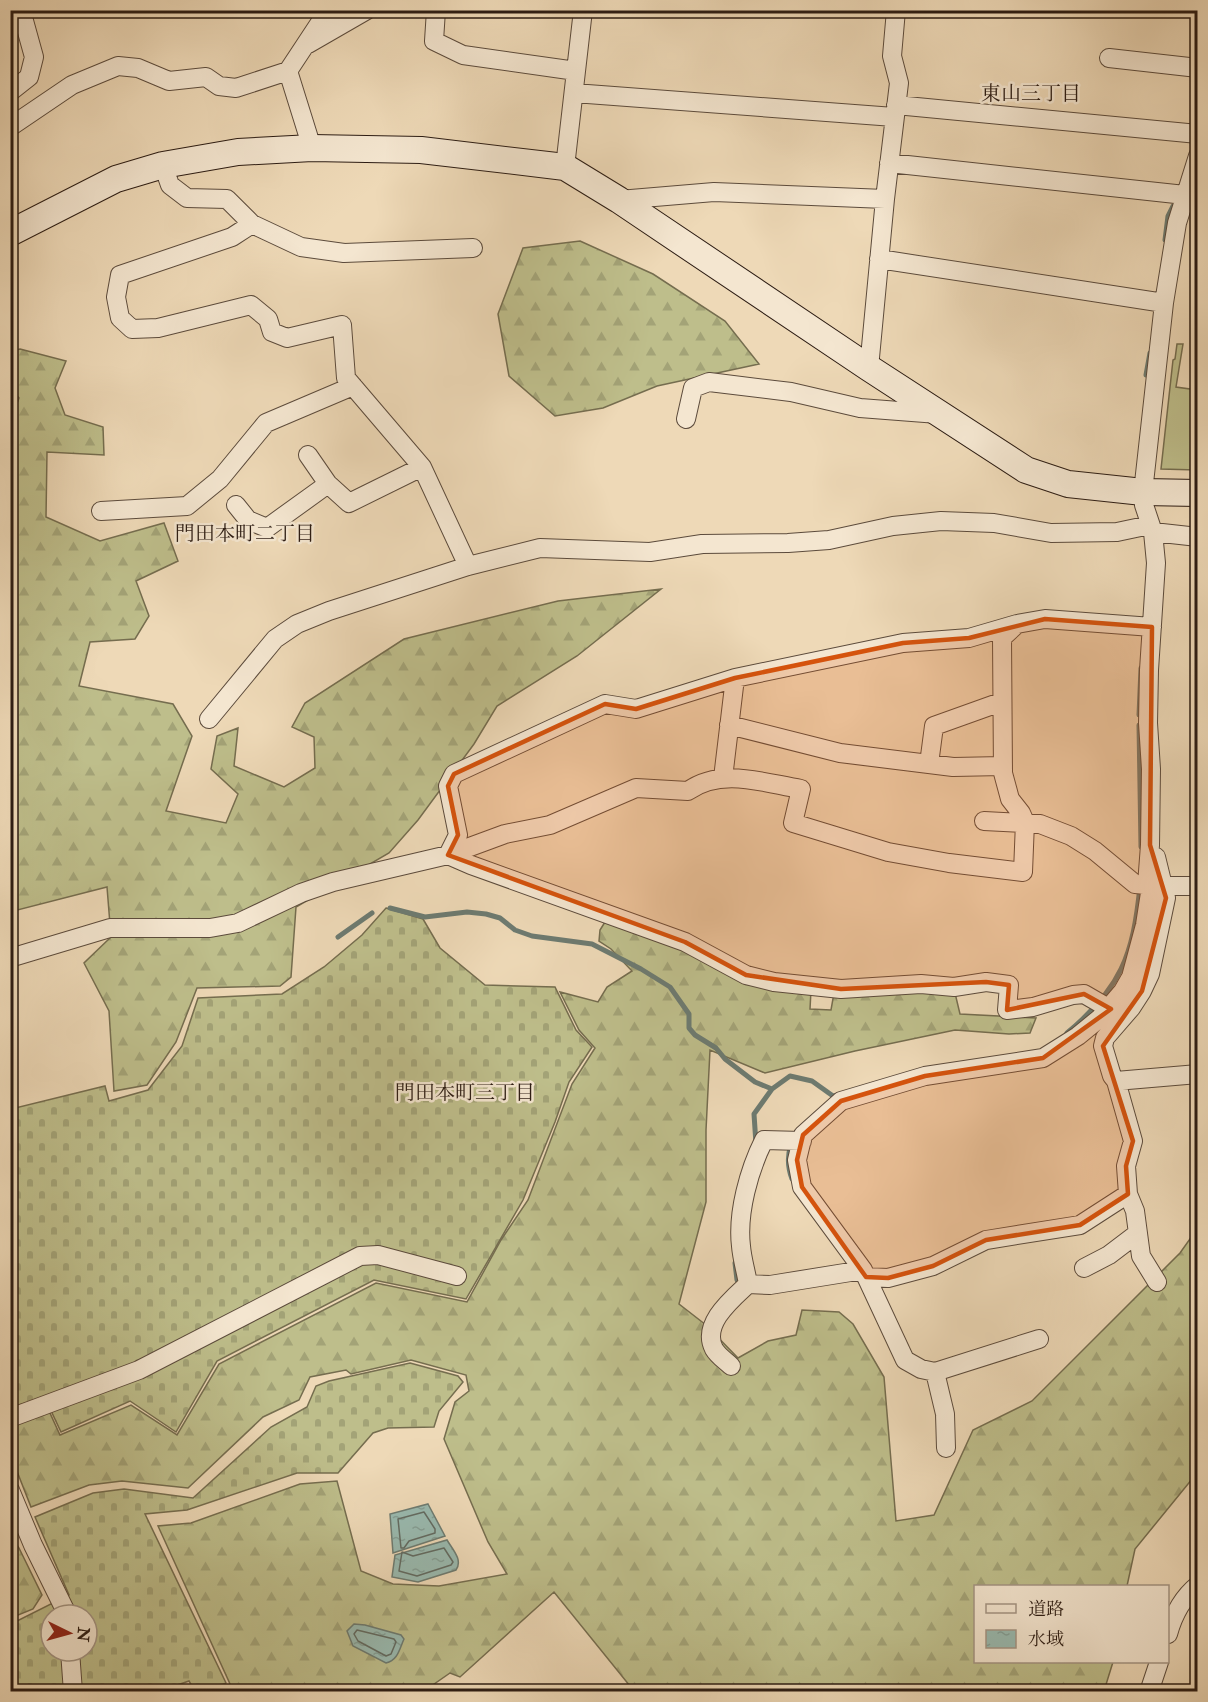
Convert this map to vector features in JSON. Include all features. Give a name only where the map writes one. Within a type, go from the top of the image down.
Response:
[{"type":"street","points":[[10,92],[29,77],[34,57],[21,10]]},
{"type":"street","points":[[10,120],[11,127],[72,85],[118,66],[138,68],[169,81],[206,77],[219,86],[236,88],[288,71],[321,21],[339,10]]},
{"type":"street","points":[[304,47],[367,10]]},
{"type":"street","points":[[436,10],[434,41],[463,55],[576,71]]},
{"type":"street","points":[[565,167],[583,10]]},
{"type":"street","points":[[869,368],[898,83],[892,56],[896,10]]},
{"type":"street","points":[[1109,58],[1197,68]]},
{"type":"street","points":[[288,71],[312,148]]},
{"type":"street","points":[[574,93],[895,111],[1197,134]]},
{"type":"street","points":[[10,233],[116,179],[163,165],[238,152],[312,148],[421,150],[565,167],[619,200],[1026,470],[1068,484],[1143,492],[1197,493]]},
{"type":"street","points":[[748,1284],[741,1244],[743,1208],[752,1163],[764,1140],[796,1141],[841,1101],[925,1076],[1043,1058],[1078,1036],[1103,1005],[1131,977],[1138,955],[1150,893],[1148,885],[1156,855],[1150,845],[1151,769],[1148,723],[1156,563],[1152,529],[1144,505],[1143,492],[1164,303],[1177,223],[1197,156]]},
{"type":"street","points":[[889,163],[1185,195]]},
{"type":"street","points":[[163,165],[170,184],[187,198],[227,199],[252,224],[301,248],[344,253],[473,248]]},
{"type":"street","points":[[619,200],[714,192],[885,199]]},
{"type":"street","points":[[252,224],[232,237],[120,275],[116,297],[120,318],[132,329],[158,328],[251,305],[268,319],[272,332],[288,338],[342,325],[346,378],[423,467],[468,566]]},
{"type":"street","points":[[879,259],[1164,303]]},
{"type":"street","points":[[687,419],[693,388],[709,382],[791,392],[860,408],[939,414]]},
{"type":"street","points":[[101,511],[187,506],[220,479],[266,423],[353,386]]},
{"type":"street","points":[[308,455],[328,483],[349,502],[423,467]]},
{"type":"street","points":[[236,505],[248,520],[267,528],[328,483]]},
{"type":"street","points":[[209,719],[275,639],[297,624],[329,611],[468,566],[540,548],[650,552],[702,544],[788,543],[829,540],[893,526],[941,520],[994,523],[1051,533],[1152,529],[1197,537]]},
{"type":"street","points":[[448,855],[459,835],[448,786],[454,774],[605,704],[636,709],[735,678],[903,643],[969,638],[1017,624],[1045,619],[1152,627]]},
{"type":"street","points":[[10,958],[110,927],[210,928],[238,923],[301,893],[333,882],[448,855],[505,834],[550,825],[636,788],[688,791],[697,785],[733,777],[801,789],[793,823],[888,852],[949,863],[1023,872],[1025,822],[1010,799],[1003,766],[1001,702],[1004,682],[1002,638],[1017,624]]},
{"type":"street","points":[[723,778],[735,678]]},
{"type":"street","points":[[929,764],[934,726],[1001,702]]},
{"type":"street","points":[[729,725],[840,753],[953,767],[1003,766]]},
{"type":"street","points":[[984,821],[1040,824],[1071,836],[1095,851],[1135,884],[1197,886]]},
{"type":"street","points":[[448,855],[685,942],[746,975],[774,982],[841,989],[921,984],[954,987],[986,982],[1009,985],[1007,1010],[1033,1007],[1084,994],[1103,1005]]},
{"type":"street","points":[[1148,885],[1166,893],[1150,974],[1137,1000],[1105,1038],[1103,1046],[1112,1076],[1116,1081],[1133,1141],[1126,1166],[1128,1194],[1135,1212],[1142,1256],[1157,1282]]},
{"type":"street","points":[[1116,1081],[1197,1074]]},
{"type":"street","points":[[796,1141],[802,1186],[864,1273],[905,1360],[921,1369],[935,1372],[1040,1339]]},
{"type":"street","points":[[731,1366],[715,1351],[710,1338],[714,1323],[728,1302],[748,1284],[770,1285],[864,1273],[888,1278],[933,1266],[986,1240],[1080,1225],[1128,1194]]},
{"type":"street","points":[[1084,1268],[1109,1256],[1138,1233]]},
{"type":"street","points":[[10,1418],[138,1370],[360,1256],[378,1255],[457,1276]]},
{"type":"street","points":[[935,1372],[945,1414],[946,1448]]},
{"type":"street","points":[[10,1490],[33,1545],[62,1603]]},
{"type":"street","points":[[1169,1629],[1191,1591],[1197,1585]]},
{"type":"street","points":[[70,1663],[73,1692]]},
{"type":"street","points":[[1149,1692],[1159,1663]]},
{"type":"highlighted area","points":[[1045,619],[1152,627],[1150,845],[1166,898],[1142,991],[1103,1046],[1133,1141],[1126,1166],[1128,1194],[1080,1225],[986,1240],[933,1266],[888,1278],[866,1277],[802,1187],[797,1160],[803,1135],[841,1101],[925,1076],[1043,1058],[1111,1009],[1084,994],[1007,1010],[1009,985],[986,982],[841,989],[746,975],[685,942],[448,855],[458,835],[448,786],[454,774],[605,704],[636,709],[735,678],[903,643],[969,638]]},
{"type":"green space","points":[[580,241],[653,274],[725,321],[759,364],[657,386],[603,408],[555,416],[509,376],[498,314],[523,248]]},
{"type":"green space","points":[[1177,344],[1183,344],[1176,387],[1197,390],[1197,470],[1161,469],[1173,360]]},
{"type":"green space","points":[[20,349],[66,361],[55,388],[65,415],[103,427],[104,455],[47,452],[46,517],[100,541],[164,523],[178,561],[136,581],[149,616],[135,639],[90,642],[79,686],[173,704],[192,736],[166,811],[226,823],[238,794],[211,769],[217,736],[238,728],[234,766],[284,787],[315,768],[314,737],[292,727],[305,703],[404,639],[558,601],[661,589],[577,656],[497,706],[474,744],[418,820],[389,853],[296,907],[291,977],[280,986],[197,988],[176,1042],[147,1085],[114,1091],[109,1011],[84,963],[111,937],[107,887],[17,910],[11,930],[10,416],[13,415],[19,398],[11,389],[11,351]]},
{"type":"green space","points":[[386,908],[423,919],[440,948],[485,985],[555,987],[576,1030],[592,1047],[569,1082],[523,1200],[466,1299],[374,1280],[217,1361],[176,1432],[130,1401],[61,1432],[45,1398],[11,1407],[11,1109],[105,1086],[109,1101],[148,1090],[182,1046],[198,998],[282,994],[324,967],[362,935]]},
{"type":"green space","points":[[605,922],[811,990],[810,1009],[831,1010],[834,993],[955,993],[960,1014],[1036,1018],[1030,1033],[1009,1034],[955,1030],[765,1073],[710,1050],[706,1130],[706,1202],[679,1304],[706,1325],[738,1358],[768,1341],[796,1335],[802,1310],[839,1312],[853,1324],[884,1377],[896,1521],[934,1515],[973,1430],[1032,1401],[1180,1253],[1197,1229],[1197,1473],[1135,1549],[1127,1585],[974,1585],[974,1663],[1113,1663],[1104,1691],[634,1691],[554,1592],[460,1677],[450,1673],[424,1691],[215,1691],[230,1684],[158,1526],[191,1523],[300,1484],[337,1481],[361,1571],[393,1584],[439,1586],[507,1574],[488,1542],[444,1439],[455,1402],[469,1391],[466,1375],[411,1360],[351,1374],[346,1370],[310,1377],[299,1400],[263,1417],[188,1488],[122,1481],[89,1485],[31,1507],[11,1456],[11,1429],[22,1419],[49,1411],[60,1435],[131,1405],[177,1435],[219,1364],[376,1283],[467,1302],[501,1240],[528,1200],[572,1084],[595,1048],[579,1030],[560,992],[598,1002],[607,987],[632,971],[611,949],[599,941],[600,930]]},
{"type":"green space","points":[[410,1363],[458,1376],[463,1382],[439,1411],[434,1427],[388,1428],[373,1433],[338,1473],[297,1473],[187,1510],[145,1514],[226,1683],[208,1692],[195,1691],[189,1681],[169,1688],[171,1691],[11,1692],[11,1624],[39,1610],[39,1663],[99,1663],[99,1603],[53,1603],[69,1595],[35,1517],[93,1493],[124,1489],[193,1498],[271,1427],[307,1407],[316,1386]]},
{"type":"green space","points":[[11,1536],[42,1595],[33,1609],[11,1618]]},
{"type":"water","points":[[428,1504],[445,1536],[393,1553],[390,1514]]},
{"type":"water","points":[[447,1540],[458,1559],[456,1570],[418,1582],[392,1577],[395,1555]]},
{"type":"water","points":[[354,1624],[401,1635],[404,1639],[396,1657],[386,1663],[353,1646],[347,1631]]},
{"type":"waterway","points":[[1165,240],[1168,216],[1173,206]]},
{"type":"waterway","points":[[1146,375],[1150,353]]},
{"type":"waterway","points":[[1139,715],[1141,668]]},
{"type":"waterway","points":[[1139,725],[1141,847]]},
{"type":"waterway","points":[[1067,1033],[1100,1001],[1121,969],[1133,932],[1140,886]]},
{"type":"waterway","points":[[390,908],[425,917],[467,912],[486,914],[500,918],[515,930],[532,936],[592,944],[670,987],[689,1014],[689,1028],[695,1035],[716,1048],[725,1059],[755,1082],[772,1089],[790,1076],[812,1081],[833,1096],[839,1095]]},
{"type":"waterway","points":[[338,937],[372,913]]},
{"type":"waterway","points":[[756,1144],[754,1114],[772,1089]]},
{"type":"waterway","points":[[791,1145],[789,1162],[792,1179]]},
{"type":"waterway","points":[[735,1263],[737,1280]]},
{"type":"district","name":"東山三丁目","points":[[1031,93]]},
{"type":"district","name":"門田本町二丁目","points":[[245,533]]},
{"type":"district","name":"門田本町三丁目","points":[[465,1092]]}]
